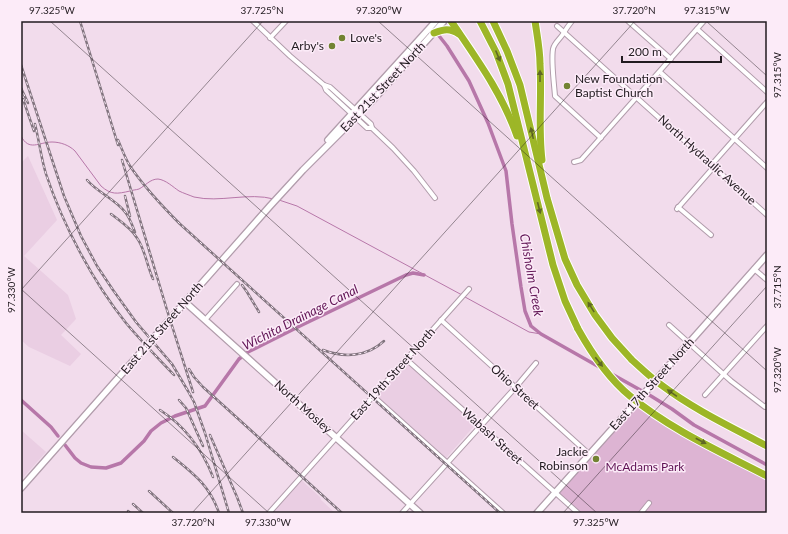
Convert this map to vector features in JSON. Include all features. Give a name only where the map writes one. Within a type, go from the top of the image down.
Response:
[{"type":"highway","points":[[451,21],[498,93],[511,121],[533,185]]},
{"type":"highway","points":[[480,21],[496,52],[508,84],[558,281],[565,301],[587,346],[606,372],[630,395],[652,412],[672,425],[767,476]]},
{"type":"highway","points":[[492,21],[507,51],[520,85],[547,198],[565,259],[585,298],[603,326],[632,360],[660,384],[687,403],[767,446]]},
{"type":"highway","points":[[535,21],[540,64],[541,152],[547,198]]},
{"type":"highway","points":[[430,34],[442,24],[460,34]]},
{"type":"street","points":[[253,21],[324,86],[330,87],[356,114],[367,128],[372,128],[393,148],[409,165],[435,198]]},
{"type":"street","points":[[270,38],[286,21]]},
{"type":"street","points":[[572,21],[566,27],[553,49],[555,96],[601,138]]},
{"type":"street","points":[[628,21],[671,59]]},
{"type":"street","points":[[574,162],[581,160],[704,21]]},
{"type":"street","name":"East 21st Street North","points":[[21,488],[270,206],[356,114],[373,100],[430,34],[442,24]]},
{"type":"street","name":"North Hydraulic Avenue","points":[[557,26],[767,215]]},
{"type":"street","points":[[697,29],[767,92]]},
{"type":"street","points":[[660,72],[767,168]]},
{"type":"street","points":[[711,235],[678,208],[712,169],[714,162],[767,102]]},
{"type":"street","name":"East 17th Street North","points":[[537,513],[767,255]]},
{"type":"street","points":[[754,269],[767,280]]},
{"type":"street","points":[[205,320],[237,284]]},
{"type":"street","name":"East 19th Street North","points":[[269,513],[469,289]]},
{"type":"street","name":"North Mosley","points":[[185,302],[420,513]]},
{"type":"street","name":"Ohio Street","points":[[441,320],[589,454]]},
{"type":"street","points":[[668,325],[730,381],[766,406]]},
{"type":"street","points":[[705,395],[767,326]]},
{"type":"street","name":"Wabash Street","points":[[406,359],[578,513]]},
{"type":"street","points":[[402,513],[536,363]]},
{"type":"street","points":[[373,396],[503,513]]},
{"type":"street","points":[[641,513],[649,503]]},
{"type":"shaded area","points":[[28,156],[57,220],[24,256],[68,295],[76,319],[61,335],[81,354],[70,366],[29,347],[21,340],[21,163]]},
{"type":"shaded area","points":[[407,363],[475,425],[446,458],[377,396]]},
{"type":"shaded area","points":[[21,430],[46,452],[21,480]]},
{"type":"shaded area","points":[[301,480],[320,497],[321,500],[335,513],[272,513]]},
{"type":"green space","name":"McAdams Park","points":[[637,406],[678,433],[767,480],[767,513],[581,513],[560,494],[559,491]]},
{"type":"waterway","name":"Chisholm Creek","points":[[436,32],[447,46],[469,81],[488,123],[506,171],[521,287],[525,311],[531,326],[541,334],[601,368]]},
{"type":"waterway","points":[[21,136],[27,144],[31,145],[55,142],[70,147],[75,151],[101,186],[114,193],[138,189],[150,181],[158,179],[167,182],[179,191],[204,199],[254,197],[274,199]]},
{"type":"waterway","points":[[279,200],[297,206],[462,295]]},
{"type":"waterway","name":"Wichita Drainage Canal","points":[[65,445],[75,458],[81,463],[91,467],[106,468],[121,463],[144,441],[151,431],[161,423],[175,416],[205,406],[239,359],[248,352],[406,275],[413,273],[424,275]]},
{"type":"waterway","points":[[465,297],[529,332],[541,334]]},
{"type":"waterway","name":"Chisholm Creek","points":[[610,373],[651,396],[694,425],[767,465]]},
{"type":"waterway","name":"Wichita Drainage Canal","points":[[21,400],[51,427],[58,436]]},
{"type":"railway","points":[[80,21],[118,145]]},
{"type":"railway","points":[[21,65],[64,196],[81,236],[97,266],[113,290],[136,322],[172,364],[194,402],[229,513]]},
{"type":"railway","points":[[21,88],[28,103]]},
{"type":"railway","points":[[23,99],[34,131]]},
{"type":"railway","points":[[35,124],[46,174],[61,213],[80,252],[102,290],[126,323],[174,375]]},
{"type":"railway","points":[[118,140],[135,174],[180,224],[500,513]]},
{"type":"railway","points":[[122,160],[193,392]]},
{"type":"railway","points":[[87,180],[96,189],[121,207],[128,217],[135,232]]},
{"type":"railway","points":[[125,196],[130,216]]},
{"type":"railway","points":[[111,214],[135,234],[140,242],[153,279]]},
{"type":"railway","points":[[242,285],[259,312]]},
{"type":"railway","points":[[323,350],[331,353],[347,355],[363,353],[384,341]]},
{"type":"railway","points":[[189,369],[203,387],[342,513]]},
{"type":"railway","points":[[179,400],[186,408],[203,446]]},
{"type":"railway","points":[[160,410],[177,423],[192,439],[204,457],[213,477]]},
{"type":"railway","points":[[210,435],[243,513]]},
{"type":"railway","points":[[173,457],[194,475],[206,488],[211,495],[219,513]]},
{"type":"railway","points":[[149,491],[173,513]]},
{"type":"railway","points":[[133,504],[143,513]]},
{"type":"place","name":"Love's","points":[[342,38]]},
{"type":"place","name":"Arby's","points":[[332,46]]},
{"type":"place","name":"New Foundation Baptist Church","points":[[567,86]]},
{"type":"place","name":"Jackie Robinson","points":[[596,459]]}]
